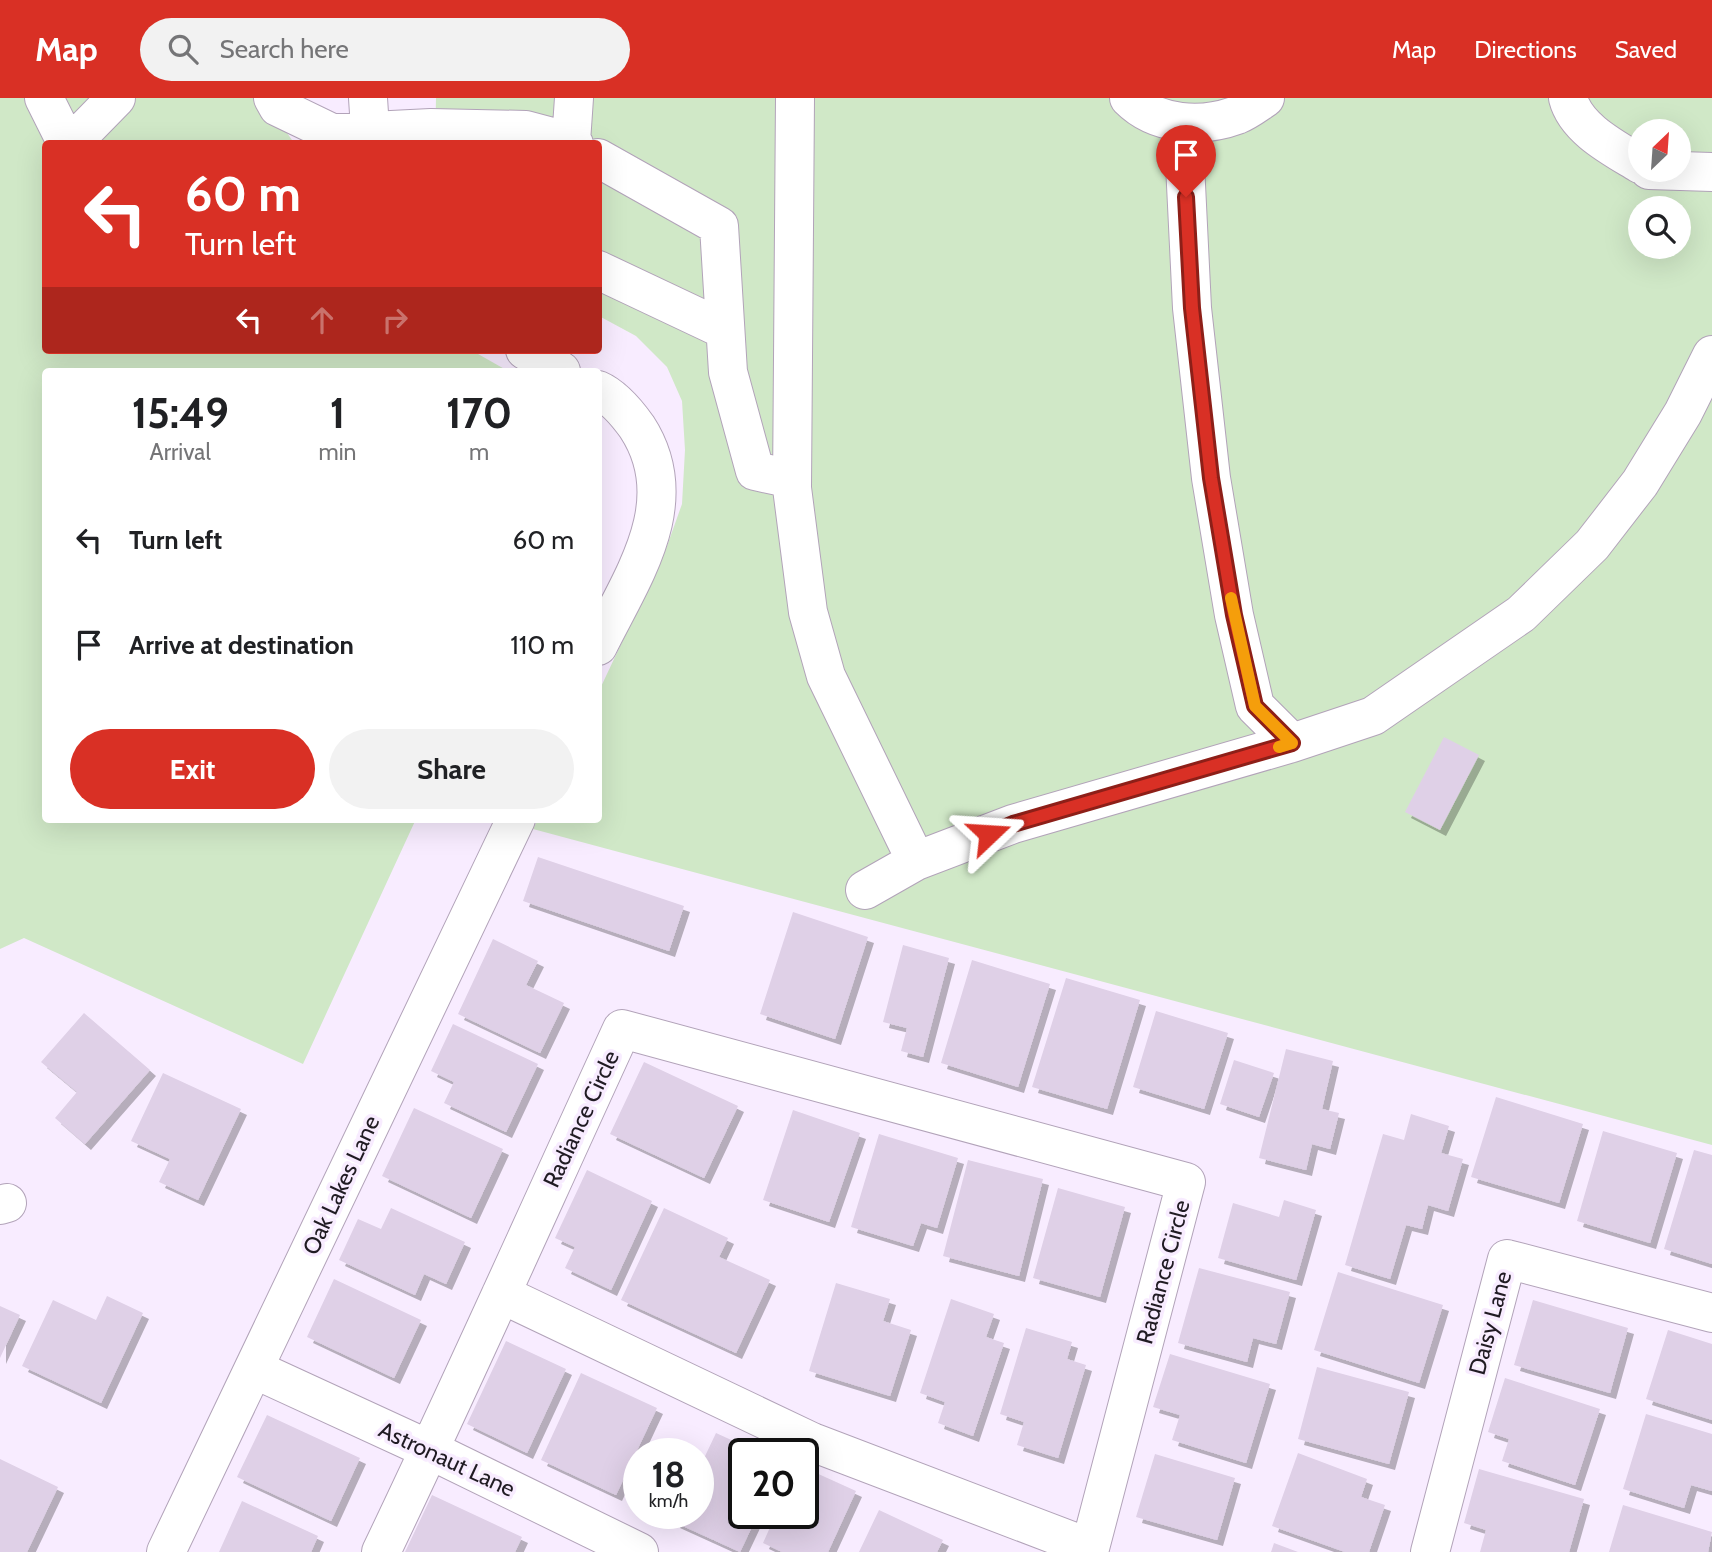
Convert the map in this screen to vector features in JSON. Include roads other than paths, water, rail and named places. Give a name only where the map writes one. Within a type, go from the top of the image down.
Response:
[{"type":"street","points":[[44,98],[67,140]]},
{"type":"street","points":[[73,140],[117,98]]},
{"type":"street","points":[[273,98],[278,107],[332,133],[370,125],[433,136],[526,130],[557,140]]},
{"type":"street","points":[[574,98],[580,140]]},
{"type":"street","points":[[795,98],[792,479],[808,612],[826,676],[916,861]]},
{"type":"street","points":[[1129,98],[1160,117],[1183,123],[1212,122],[1240,114],[1265,98]]},
{"type":"street","points":[[1567,98],[1571,111],[1604,142],[1628,157]]},
{"type":"street","points":[[1183,123],[1192,308],[1211,478],[1232,601],[1255,706],[1292,743]]},
{"type":"street","points":[[602,160],[719,226],[728,372],[755,471],[792,479]]},
{"type":"street","points":[[1691,171],[1712,172]]},
{"type":"street","points":[[602,273],[726,330]]},
{"type":"street","points":[[532,354],[556,368]]},
{"type":"street","points":[[865,890],[916,861],[1013,824],[1292,743],[1373,716],[1521,614],[1592,545],[1640,483],[1683,413],[1712,355]]},
{"type":"street","points":[[602,393],[628,414],[645,440],[655,467],[658,502],[647,545],[602,638]]},
{"type":"street","name":"Oak Lakes Lane","points":[[166,1552],[514,823]]},
{"type":"street","name":"Radiance Circle","points":[[381,1552],[622,1029],[1186,1181],[1090,1548],[812,1442],[500,1294]]},
{"type":"street","name":"Daisy Lane","points":[[1430,1552],[1507,1259],[1712,1313]]},
{"type":"street","name":"Astronaut Lane","points":[[254,1369],[430,1450],[639,1552]]}]
